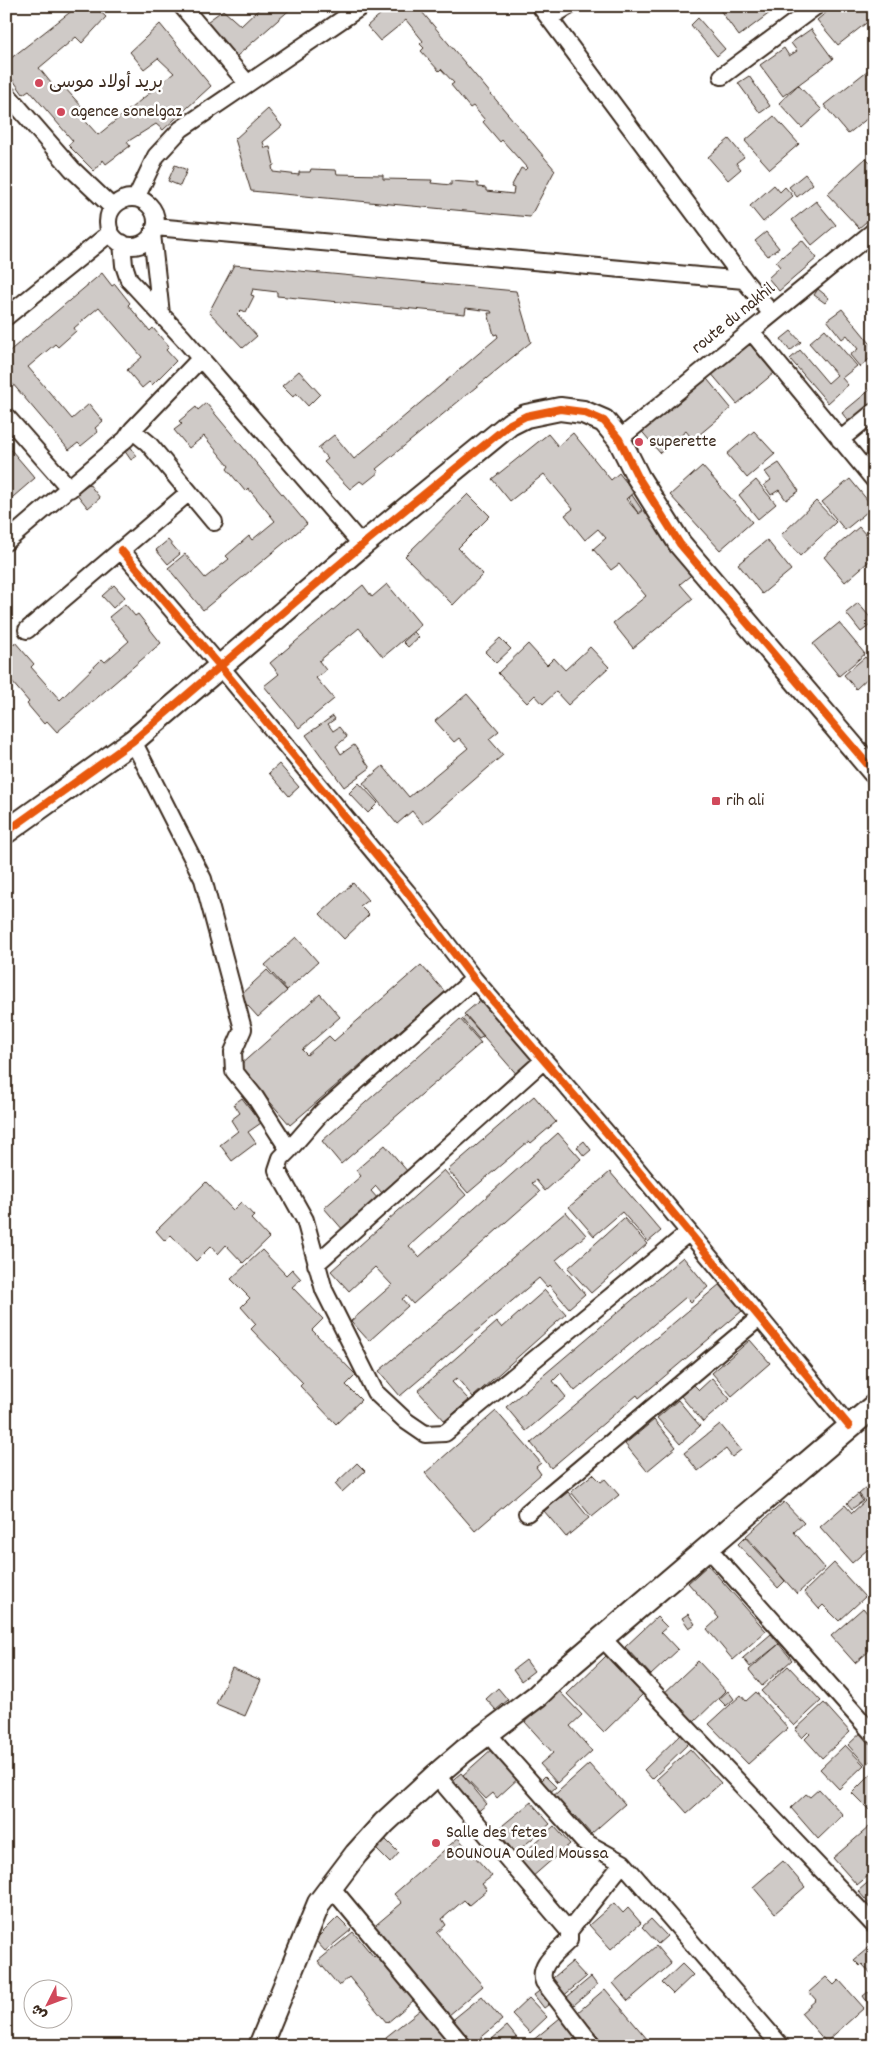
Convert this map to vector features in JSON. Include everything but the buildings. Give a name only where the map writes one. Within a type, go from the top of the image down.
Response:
[{"type":"street","points":[[182,6],[247,83]]},
{"type":"street","points":[[136,198],[145,175],[167,142],[195,118],[362,6]]},
{"type":"street","points":[[569,6],[545,12],[744,280],[772,314]]},
{"type":"street","points":[[722,76],[816,6]]},
{"type":"street","points":[[6,94],[72,169],[112,207]]},
{"type":"street","points":[[161,314],[154,212],[150,206],[136,198],[123,199],[112,207],[107,220],[116,238],[129,280],[161,314],[362,545]]},
{"type":"street","points":[[154,231],[744,280]]},
{"type":"street","points":[[116,238],[135,246],[148,239],[154,231]]},
{"type":"street","name":"route du nakhil","points":[[619,438],[772,314],[872,237]]},
{"type":"street","points":[[6,317],[116,238]]},
{"type":"street","points":[[751,331],[874,480]]},
{"type":"street","points":[[6,542],[126,439],[132,430],[200,359]]},
{"type":"street","points":[[6,832],[133,741],[362,545],[510,424],[526,416],[560,409],[584,412],[604,421],[619,438],[638,477],[680,544],[874,772]]},
{"type":"street","points":[[840,440],[874,412]]},
{"type":"street","points":[[6,416],[70,489]]},
{"type":"street","points":[[132,430],[148,443],[214,522]]},
{"type":"street","points":[[27,630],[188,493]]},
{"type":"street","points":[[121,550],[220,666],[407,892],[474,980],[616,1145],[849,1426]]},
{"type":"street","points":[[133,741],[202,879],[243,1030],[234,1052],[234,1071],[255,1098],[289,1150]]},
{"type":"street","points":[[474,980],[322,1112],[280,1158],[277,1170],[305,1220],[316,1264],[328,1299],[350,1347],[366,1372],[375,1392],[406,1421],[425,1434],[445,1433],[688,1233]]},
{"type":"street","points":[[316,1264],[543,1060]]},
{"type":"street","points":[[527,1513],[759,1318]]},
{"type":"street","points":[[260,2046],[319,1902],[384,1823],[436,1775],[538,1696],[602,1638],[874,1406]]},
{"type":"street","points":[[708,1548],[874,1735]]},
{"type":"street","points":[[602,1638],[874,1925]]},
{"type":"street","points":[[488,1734],[583,1841],[623,1863],[781,2046]]},
{"type":"street","points":[[436,1775],[569,1931]]},
{"type":"street","points":[[593,2046],[540,1975],[542,1968],[569,1940],[569,1931],[623,1863]]},
{"type":"street","points":[[331,1887],[463,2046]]},
{"type":"cycle path","points":[[6,832],[133,741],[362,545],[510,424],[526,416],[560,409],[583,412],[604,421],[619,439],[638,477],[680,544],[874,772]]},
{"type":"cycle path","points":[[121,550],[220,666],[407,892],[474,979],[617,1145],[849,1426]]},
{"type":"place","name":"بريد أولاد موسى","points":[[39,83]]},
{"type":"place","name":"agence sonelgaz","points":[[61,112]]},
{"type":"place","name":"superette","points":[[639,442]]},
{"type":"place","name":"rih ali","points":[[716,801]]},
{"type":"place","name":"Salle des fetes BOUNOUA Ouled Moussa","points":[[436,1843]]}]
